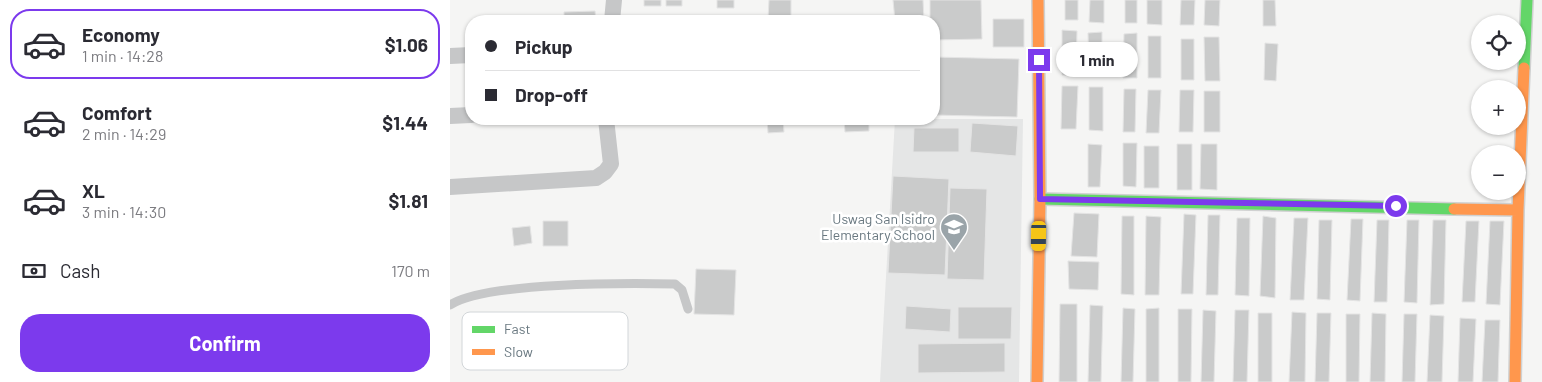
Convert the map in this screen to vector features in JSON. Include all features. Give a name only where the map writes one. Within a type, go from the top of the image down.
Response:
[{"type":"street","points":[[613,15],[614,0]]},
{"type":"street","points":[[1037,382],[1040,199],[1038,0]]},
{"type":"street","points":[[1515,382],[1518,210],[1527,0]]},
{"type":"street","points":[[450,56],[465,55]]},
{"type":"street","points":[[450,116],[465,116]]},
{"type":"street","points":[[450,187],[596,178],[605,172],[611,164],[607,125]]},
{"type":"street","points":[[1040,199],[1518,210]]},
{"type":"lane","points":[[450,305],[491,291],[675,284],[680,287],[688,309]]},
{"type":"shaded area","name":"Uswag San Isidro Elementary School","points":[[940,119],[1023,119],[1019,382],[880,382],[895,125],[940,125]]},
{"type":"building","points":[[644,0],[661,0],[661,6],[644,6]]},
{"type":"building","points":[[666,0],[682,0],[682,6],[666,6]]},
{"type":"building","points":[[717,0],[734,0],[734,8],[717,8]]},
{"type":"building","points":[[769,0],[791,0],[791,15],[768,15]]},
{"type":"building","points":[[893,0],[923,0],[924,15],[894,15]]},
{"type":"building","points":[[930,0],[981,0],[982,39],[940,40],[940,15],[930,15]]},
{"type":"building","points":[[1065,0],[1078,0],[1078,20],[1065,20]]},
{"type":"building","points":[[1090,0],[1104,0],[1104,23],[1089,22]]},
{"type":"building","points":[[1125,0],[1137,0],[1137,23],[1125,23]]},
{"type":"building","points":[[1147,0],[1162,0],[1162,25],[1147,24]]},
{"type":"building","points":[[1181,0],[1195,0],[1194,25],[1180,25]]},
{"type":"building","points":[[1205,0],[1220,0],[1219,26],[1204,25]]},
{"type":"building","points":[[1263,0],[1275,0],[1276,26],[1263,26]]},
{"type":"building","points":[[595,11],[595,15],[564,15],[564,12]]},
{"type":"building","points":[[993,19],[1024,19],[1024,47],[993,47]]},
{"type":"building","points":[[1062,30],[1077,31],[1076,76],[1062,75]]},
{"type":"building","points":[[1102,32],[1102,74],[1089,74],[1088,33]]},
{"type":"building","points":[[1137,33],[1137,78],[1123,78],[1124,34]]},
{"type":"building","points":[[1148,36],[1161,36],[1161,78],[1148,78]]},
{"type":"building","points":[[1204,37],[1219,37],[1220,81],[1205,81]]},
{"type":"building","points":[[1181,39],[1194,39],[1194,80],[1181,80]]},
{"type":"building","points":[[1265,43],[1278,44],[1276,81],[1264,80]]},
{"type":"building","points":[[940,57],[1019,59],[1017,117],[940,115]]},
{"type":"building","points":[[1062,86],[1078,86],[1076,129],[1061,129]]},
{"type":"building","points":[[1089,87],[1103,87],[1103,131],[1089,130]]},
{"type":"building","points":[[1124,89],[1136,89],[1135,132],[1123,132]]},
{"type":"building","points":[[1148,90],[1161,90],[1159,133],[1146,133]]},
{"type":"building","points":[[1180,90],[1194,90],[1193,132],[1179,132]]},
{"type":"building","points":[[1204,91],[1220,91],[1220,132],[1204,132]]},
{"type":"building","points":[[972,123],[1018,126],[1016,156],[970,152]]},
{"type":"building","points":[[767,125],[783,125],[784,132],[768,133]]},
{"type":"building","points":[[844,125],[869,125],[869,131],[845,132]]},
{"type":"building","points":[[914,128],[959,128],[959,152],[913,152]]},
{"type":"building","points":[[1123,143],[1137,143],[1136,187],[1123,186]]},
{"type":"building","points":[[1088,144],[1102,145],[1100,187],[1088,187]]},
{"type":"building","points":[[1177,144],[1192,144],[1192,190],[1177,190]]},
{"type":"building","points":[[1201,144],[1217,144],[1217,190],[1200,189]]},
{"type":"building","points":[[1144,146],[1159,146],[1159,188],[1144,188]]},
{"type":"building","points":[[893,176],[949,179],[945,275],[888,273]]},
{"type":"building","points":[[950,188],[987,189],[984,280],[947,279]]},
{"type":"building","points":[[1074,213],[1099,214],[1097,257],[1071,256]]},
{"type":"building","points":[[1184,214],[1196,215],[1193,294],[1181,294]]},
{"type":"building","points":[[1208,215],[1220,215],[1218,295],[1206,295]]},
{"type":"building","points":[[1122,216],[1134,216],[1134,295],[1121,294]]},
{"type":"building","points":[[1146,216],[1161,217],[1159,295],[1145,295]]},
{"type":"building","points":[[1263,216],[1276,218],[1275,298],[1260,296]]},
{"type":"building","points":[[1237,218],[1250,218],[1249,296],[1235,295]]},
{"type":"building","points":[[1294,218],[1308,218],[1304,300],[1290,300]]},
{"type":"building","points":[[1351,219],[1363,219],[1360,301],[1347,300]]},
{"type":"building","points":[[1319,220],[1332,220],[1330,300],[1317,299]]},
{"type":"building","points":[[1377,220],[1389,220],[1387,302],[1374,302]]},
{"type":"building","points":[[1407,220],[1419,220],[1417,303],[1404,302]]},
{"type":"building","points":[[1433,220],[1446,220],[1444,304],[1430,305]]},
{"type":"building","points":[[543,221],[568,221],[568,246],[543,246]]},
{"type":"building","points":[[1466,221],[1479,221],[1475,302],[1462,302]]},
{"type":"building","points":[[1490,221],[1504,221],[1500,305],[1486,304]]},
{"type":"building","points":[[530,226],[532,243],[514,246],[512,228]]},
{"type":"building","points":[[1068,261],[1099,262],[1098,290],[1069,289]]},
{"type":"building","points":[[696,269],[736,270],[734,315],[694,314]]},
{"type":"building","points":[[1060,304],[1077,304],[1077,382],[1059,382]]},
{"type":"building","points":[[1090,305],[1103,306],[1101,382],[1088,382]]},
{"type":"building","points":[[906,306],[951,309],[950,332],[905,329]]},
{"type":"building","points":[[958,307],[1012,307],[1011,339],[958,339]]},
{"type":"building","points":[[1123,308],[1135,309],[1133,382],[1121,382]]},
{"type":"building","points":[[1159,308],[1159,382],[1146,382],[1146,309]]},
{"type":"building","points":[[1178,309],[1192,309],[1191,382],[1178,382]]},
{"type":"building","points":[[1203,310],[1216,311],[1214,382],[1201,382]]},
{"type":"building","points":[[1235,310],[1249,310],[1247,382],[1233,382]]},
{"type":"building","points":[[1292,312],[1306,313],[1305,382],[1289,382]]},
{"type":"building","points":[[1258,313],[1272,313],[1272,382],[1258,382]]},
{"type":"building","points":[[1317,313],[1331,313],[1329,382],[1315,382]]},
{"type":"building","points":[[1372,313],[1386,314],[1385,382],[1370,382]]},
{"type":"building","points":[[1346,314],[1360,314],[1359,382],[1346,382]]},
{"type":"building","points":[[1404,314],[1417,314],[1415,382],[1402,382]]},
{"type":"building","points":[[1430,315],[1444,316],[1442,382],[1427,382]]},
{"type":"building","points":[[1460,318],[1476,319],[1473,382],[1458,382]]},
{"type":"building","points":[[1485,320],[1500,320],[1498,382],[1482,382]]},
{"type":"building","points":[[1005,343],[1005,372],[918,373],[918,344]]},
{"type":"traffic: fast","points":[[1526,23],[1527,0]]},
{"type":"traffic: fast","points":[[1040,199],[1454,209]]},
{"type":"traffic: slow","points":[[1037,382],[1040,199],[1038,0]]},
{"type":"traffic: slow","points":[[1515,382],[1518,210],[1524,70]]},
{"type":"traffic: slow","points":[[1454,209],[1518,210]]},
{"type":"place","name":"Uswag San Isidro Elementary School","points":[[954,251]]},
{"type":"route","points":[[1039,60],[1040,199],[1396,206]]}]
